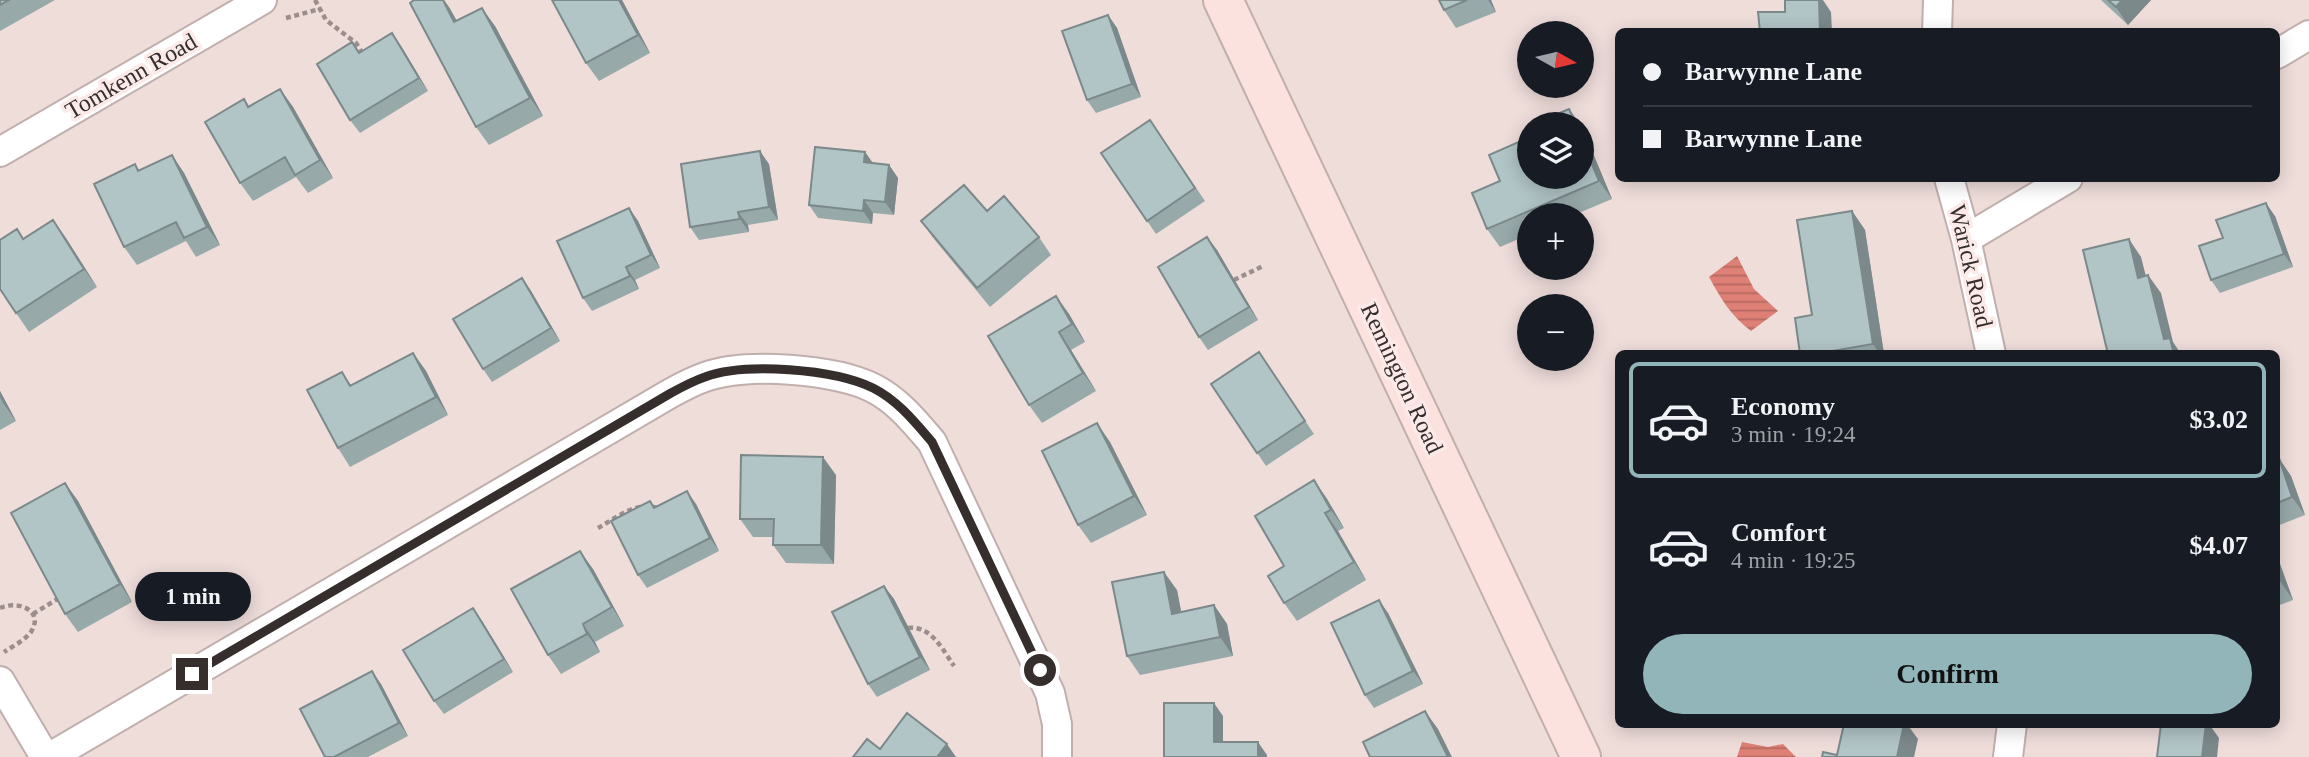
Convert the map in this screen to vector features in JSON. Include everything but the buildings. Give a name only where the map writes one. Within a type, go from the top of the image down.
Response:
[{"type":"main road","name":"Remington Road","points":[[1223,0],[1581,757]]},
{"type":"street","name":"Tomkenn Road","points":[[0,152],[262,0]]},
{"type":"street","points":[[1937,28],[1938,0]]},
{"type":"street","points":[[2280,52],[2309,35]]},
{"type":"street","name":"Warick Road","points":[[1951,182],[1990,350]]},
{"type":"street","points":[[1966,239],[2061,182]]},
{"type":"street","points":[[0,681],[48,757],[671,393],[706,376],[742,369],[807,372],[846,377],[875,389],[909,414],[932,442],[1050,693],[1057,724],[1056,757]]},
{"type":"street","points":[[2008,757],[2012,728]]},
{"type":"path","points":[[315,0],[326,20],[356,43],[370,65]]},
{"type":"path","points":[[283,19],[320,9]]},
{"type":"path","points":[[1234,280],[1263,266]]},
{"type":"path","points":[[598,528],[639,505],[657,508],[660,514]]},
{"type":"path","points":[[33,614],[60,598]]},
{"type":"path","points":[[0,608],[16,604],[26,607],[33,614],[34,622],[31,632],[0,654]]},
{"type":"path","points":[[908,628],[916,627],[928,632],[954,666]]},
{"type":"shaded area","points":[[1737,256],[1754,289],[1778,311],[1751,331],[1727,307],[1709,277]]},
{"type":"shaded area","points":[[1742,742],[1768,747],[1783,744],[1796,757],[1737,757]]},
{"type":"route","points":[[192,674],[671,393],[706,376],[742,369],[846,377],[875,389],[909,414],[932,442],[1040,670]]}]
